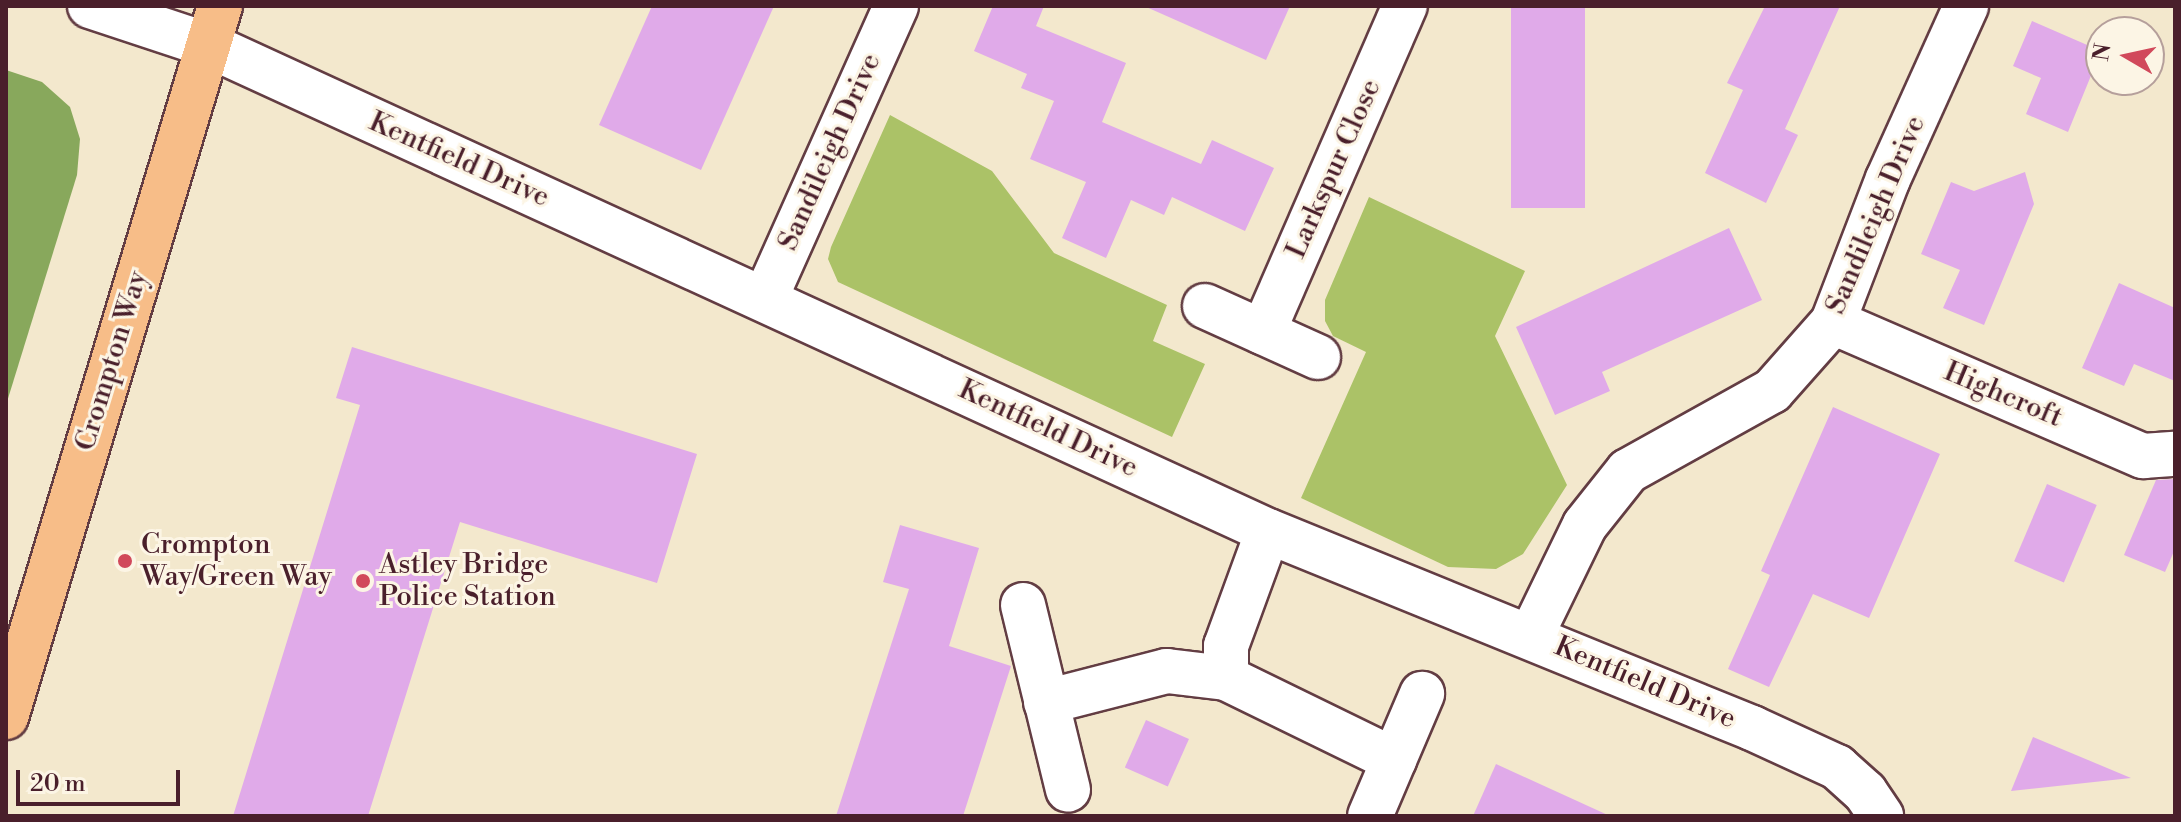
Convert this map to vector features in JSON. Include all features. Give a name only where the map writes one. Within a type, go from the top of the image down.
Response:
[{"type":"highway","name":"Crompton Way","points":[[6,717],[214,26]]},
{"type":"street","name":"Kentfield Drive","points":[[90,6],[214,26],[765,299],[1268,531],[1531,636],[1837,767],[1865,792],[1881,816]]},
{"type":"street","name":"Sandileigh Drive","points":[[765,299],[896,6]]},
{"type":"street","name":"Larkspur Close","points":[[1263,332],[1405,6]]},
{"type":"street","name":"Sandileigh Drive","points":[[1531,636],[1585,525],[1628,471],[1772,391],[1833,322],[1888,179],[1966,6]]},
{"type":"street","points":[[1205,306],[1318,357]]},
{"type":"street","name":"Highcroft","points":[[1833,322],[2143,456],[2175,454]]},
{"type":"street","points":[[1226,678],[1226,646],[1268,531]]},
{"type":"street","points":[[1023,605],[1068,790]]},
{"type":"street","points":[[1046,702],[1167,671],[1226,678],[1394,760]]},
{"type":"street","points":[[1370,816],[1422,694]]},
{"type":"green space","points":[[6,70],[42,82],[70,107],[80,139],[77,175],[6,405]]},
{"type":"green space","points":[[890,115],[992,171],[1054,253],[1167,305],[1153,341],[1205,364],[1172,437],[838,282],[828,259],[831,247]]},
{"type":"green space","points":[[1369,197],[1525,271],[1495,336],[1567,485],[1523,554],[1496,569],[1448,567],[1301,498],[1366,352],[1333,336],[1325,321],[1325,300]]},
{"type":"building","points":[[652,6],[774,6],[701,170],[599,125]]},
{"type":"building","points":[[993,6],[1044,6],[1036,26],[1126,63],[1102,122],[1201,164],[1212,140],[1274,168],[1245,231],[1172,197],[1164,215],[1131,200],[1106,258],[1062,238],[1086,182],[1030,159],[1054,101],[1021,88],[1027,74],[974,51]]},
{"type":"building","points":[[1144,6],[1290,6],[1266,60]]},
{"type":"building","points":[[1511,6],[1585,6],[1585,208],[1511,208]]},
{"type":"building","points":[[1765,6],[1840,6],[1785,129],[1798,135],[1766,203],[1705,173],[1743,90],[1727,83]]},
{"type":"building","points":[[2032,21],[2085,44],[2085,90],[2068,132],[2026,114],[2041,78],[2013,66]]},
{"type":"building","points":[[2025,172],[2034,204],[1984,325],[1943,308],[1960,270],[1921,254],[1951,182],[1974,191]]},
{"type":"building","points":[[1729,228],[1762,300],[1602,372],[1610,391],[1555,415],[1516,327]]},
{"type":"building","points":[[2119,283],[2175,308],[2175,381],[2134,364],[2124,386],[2082,368]]},
{"type":"building","name":"Astley Bridge Police Station","points":[[352,347],[697,454],[657,583],[460,522],[368,816],[233,816],[360,405],[336,398]]},
{"type":"building","points":[[1833,407],[1940,454],[1869,618],[1813,594],[1769,687],[1728,669],[1770,575],[1761,571]]},
{"type":"building","points":[[2175,479],[2175,549],[2165,572],[2124,555],[2156,480]]},
{"type":"building","points":[[2047,484],[2097,505],[2064,582],[2014,561]]},
{"type":"building","points":[[900,525],[979,548],[949,646],[1011,666],[963,816],[836,816],[909,589],[883,582]]},
{"type":"building","points":[[1146,720],[1189,739],[1168,787],[1125,768]]},
{"type":"building","points":[[2033,737],[2131,778],[2011,791]]},
{"type":"building","points":[[1496,764],[1610,816],[1473,816]]},
{"type":"place","name":"Crompton Way/Green Way","points":[[125,561]]},
{"type":"place","name":"Astley Bridge Police Station","points":[[363,581]]}]
